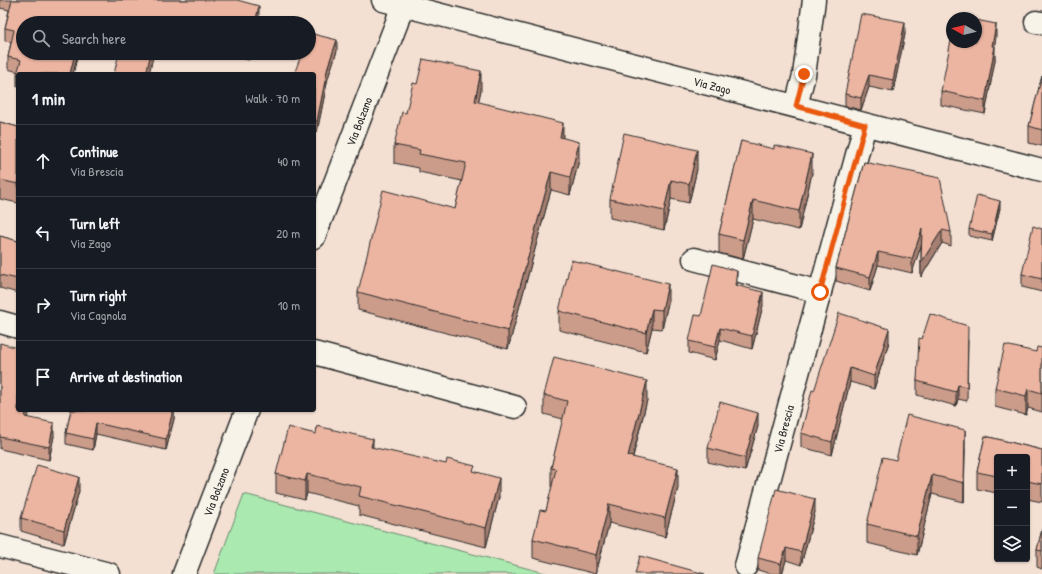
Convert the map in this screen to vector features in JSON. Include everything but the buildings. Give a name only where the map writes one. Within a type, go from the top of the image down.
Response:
[{"type":"street","points":[[796,106],[804,74],[814,0]]},
{"type":"street","name":"Via Zago","points":[[393,2],[1042,170]]},
{"type":"street","name":"Via Bolzano","points":[[316,232],[397,22],[393,2]]},
{"type":"street","name":"Via Brescia","points":[[746,566],[865,125]]},
{"type":"street","points":[[694,259],[820,292]]},
{"type":"street","points":[[0,322],[16,326]]},
{"type":"street","points":[[316,354],[515,407]]},
{"type":"street","name":"Via Bolzano","points":[[184,574],[246,412]]},
{"type":"street","points":[[0,546],[109,574]]},
{"type":"green space","points":[[244,494],[549,574],[214,574]]},
{"type":"route","points":[[804,74],[796,106],[865,125],[820,292]]}]
